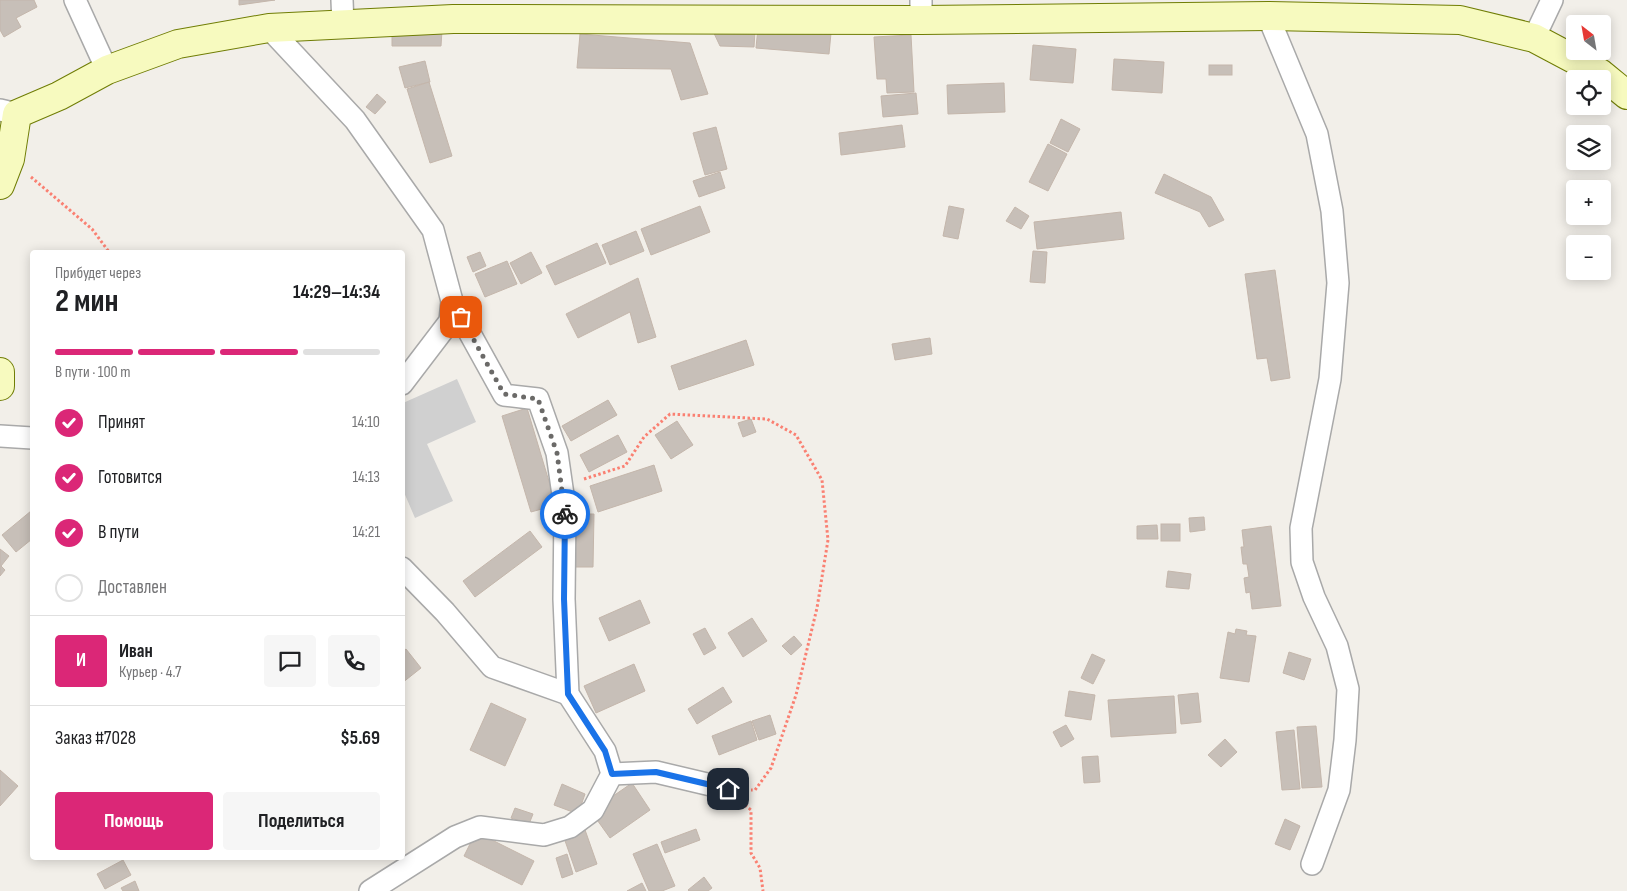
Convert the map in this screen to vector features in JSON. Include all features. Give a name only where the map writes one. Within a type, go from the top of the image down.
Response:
[{"type":"street","points":[[75,0],[107,70]]},
{"type":"street","points":[[1534,38],[1552,0]]},
{"type":"street","points":[[0,185],[10,158],[9,112],[59,96],[107,70],[178,44],[269,28],[343,12],[453,19],[921,10],[1460,20],[1534,38],[1600,72],[1627,95]]},
{"type":"street","points":[[1268,16],[1317,134],[1332,211],[1338,283],[1330,379],[1301,528],[1302,562],[1314,597],[1337,646],[1348,689],[1345,740],[1339,790],[1312,864]]},
{"type":"street","points":[[269,28],[355,120],[433,230],[452,301],[504,394],[538,399],[557,453],[565,509],[564,599],[568,694],[605,751],[612,774],[593,810],[570,826],[544,835],[480,827],[455,837],[370,891]]},
{"type":"street","points":[[405,380],[450,321],[452,301]]},
{"type":"street","points":[[0,372],[0,386]]},
{"type":"street","points":[[0,436],[30,438]]},
{"type":"street","points":[[405,571],[445,612],[492,667],[568,694]]},
{"type":"street","points":[[612,774],[656,772],[728,789]]},
{"type":"path","points":[[10,158],[92,229],[108,250]]},
{"type":"path","points":[[557,453],[585,479],[625,466],[644,437],[670,414],[767,419],[796,435],[822,480],[828,540],[817,608],[796,695],[771,768],[755,790],[728,789]]},
{"type":"path","points":[[728,789],[751,810],[751,852],[760,868],[763,891]]},
{"type":"shaded area","points":[[457,379],[476,422],[427,444],[453,501],[415,518],[405,495],[405,402]]},
{"type":"building","points":[[0,0],[34,0],[37,7],[16,18],[21,27],[4,37],[0,30]]},
{"type":"building","points":[[239,0],[275,0],[239,5]]},
{"type":"building","points":[[758,27],[831,33],[829,54],[756,48]]},
{"type":"building","points":[[712,29],[755,31],[754,47],[720,46]]},
{"type":"building","points":[[392,30],[442,30],[441,46],[392,46]]},
{"type":"building","points":[[580,34],[690,43],[708,94],[681,100],[671,69],[577,68]]},
{"type":"building","points":[[911,35],[914,92],[887,93],[886,79],[877,79],[874,37]]},
{"type":"building","points":[[1033,45],[1076,49],[1073,83],[1030,80]]},
{"type":"building","points":[[1114,59],[1164,62],[1162,93],[1112,90]]},
{"type":"building","points":[[425,61],[430,82],[405,88],[399,67]]},
{"type":"building","points":[[1209,65],[1232,65],[1232,75],[1209,75]]},
{"type":"building","points":[[429,82],[452,156],[430,163],[407,89]]},
{"type":"building","points":[[1004,83],[1005,112],[948,114],[947,85]]},
{"type":"building","points":[[916,93],[918,114],[883,117],[881,96]]},
{"type":"building","points":[[377,94],[386,102],[375,114],[366,107]]},
{"type":"building","points":[[1061,119],[1080,129],[1068,152],[1050,143]]},
{"type":"building","points":[[902,125],[905,147],[841,155],[839,133]]},
{"type":"building","points":[[716,127],[727,169],[705,175],[693,133]]},
{"type":"building","points":[[1048,144],[1067,154],[1048,191],[1029,182]]},
{"type":"building","points":[[720,172],[725,188],[699,197],[693,181]]},
{"type":"building","points":[[1164,174],[1211,197],[1224,220],[1209,227],[1200,212],[1155,193]]},
{"type":"building","points":[[700,206],[710,232],[651,255],[641,229]]},
{"type":"building","points":[[949,206],[964,209],[958,239],[943,236]]},
{"type":"building","points":[[1015,207],[1029,216],[1021,229],[1006,221]]},
{"type":"building","points":[[1121,212],[1124,239],[1037,249],[1034,222]]},
{"type":"building","points":[[636,231],[644,251],[610,265],[602,245]]},
{"type":"building","points":[[597,243],[606,263],[555,285],[546,266]]},
{"type":"building","points":[[1033,251],[1047,252],[1045,283],[1030,282]]},
{"type":"building","points":[[480,252],[486,266],[473,272],[467,257]]},
{"type":"building","points":[[531,252],[542,273],[521,284],[510,263]]},
{"type":"building","points":[[507,261],[517,284],[485,297],[475,274]]},
{"type":"building","points":[[1275,270],[1290,378],[1271,381],[1267,358],[1257,359],[1245,274]]},
{"type":"building","points":[[638,278],[656,337],[638,343],[630,312],[578,338],[566,314]]},
{"type":"building","points":[[930,338],[932,354],[895,360],[892,344]]},
{"type":"building","points":[[746,340],[754,365],[679,390],[671,366]]},
{"type":"building","points":[[608,400],[617,415],[571,441],[562,426]]},
{"type":"building","points":[[527,408],[556,505],[531,512],[502,416]]},
{"type":"building","points":[[751,419],[756,432],[743,437],[738,423]]},
{"type":"building","points":[[677,421],[693,445],[671,459],[655,435]]},
{"type":"building","points":[[618,435],[627,452],[589,472],[580,455]]},
{"type":"building","points":[[654,465],[662,491],[598,512],[590,486]]},
{"type":"building","points":[[30,512],[30,541],[16,552],[2,535]]},
{"type":"building","points":[[572,514],[594,514],[593,567],[572,567]]},
{"type":"building","points":[[1204,517],[1205,530],[1190,532],[1189,518]]},
{"type":"building","points":[[1161,524],[1180,524],[1180,541],[1161,541]]},
{"type":"building","points":[[1157,525],[1158,539],[1137,539],[1137,526]]},
{"type":"building","points":[[1271,526],[1281,606],[1252,609],[1250,592],[1246,593],[1244,578],[1249,577],[1247,564],[1243,564],[1242,530]]},
{"type":"building","points":[[530,531],[542,547],[475,597],[463,581]]},
{"type":"building","points":[[0,549],[9,556],[1,566],[5,570],[0,576]]},
{"type":"building","points":[[1168,571],[1191,574],[1189,589],[1166,587]]},
{"type":"building","points":[[640,600],[650,623],[609,641],[599,618]]},
{"type":"building","points":[[752,618],[767,641],[743,657],[728,633]]},
{"type":"building","points":[[705,628],[716,648],[704,655],[693,634]]},
{"type":"building","points":[[1236,629],[1247,631],[1246,635],[1256,636],[1249,682],[1220,678],[1228,632],[1235,634]]},
{"type":"building","points":[[794,636],[802,645],[791,655],[782,646]]},
{"type":"building","points":[[405,650],[421,668],[405,681]]},
{"type":"building","points":[[1289,652],[1311,659],[1304,680],[1283,673]]},
{"type":"building","points":[[1092,654],[1105,660],[1093,684],[1081,678]]},
{"type":"building","points":[[634,664],[645,691],[596,713],[584,686]]},
{"type":"building","points":[[723,687],[732,702],[697,724],[688,709]]},
{"type":"building","points":[[1069,691],[1095,695],[1091,720],[1065,716]]},
{"type":"building","points":[[1198,693],[1201,722],[1181,724],[1178,695]]},
{"type":"building","points":[[1174,696],[1176,733],[1111,737],[1108,700]]},
{"type":"building","points":[[491,703],[526,719],[505,766],[470,750]]},
{"type":"building","points":[[770,715],[776,734],[759,740],[752,721]]},
{"type":"building","points":[[751,721],[757,740],[719,755],[712,736]]},
{"type":"building","points":[[1066,725],[1074,739],[1061,747],[1053,732]]},
{"type":"building","points":[[1316,726],[1322,787],[1302,788],[1297,727]]},
{"type":"building","points":[[1294,730],[1300,789],[1282,790],[1276,732]]},
{"type":"building","points":[[1225,739],[1237,752],[1221,767],[1208,755]]},
{"type":"building","points":[[1098,756],[1100,782],[1084,783],[1082,757]]},
{"type":"building","points":[[0,770],[18,786],[0,806]]},
{"type":"building","points":[[632,783],[650,810],[610,838],[595,817],[607,808],[603,803]]},
{"type":"building","points":[[562,784],[585,794],[578,814],[554,805]]},
{"type":"building","points":[[515,808],[533,814],[529,824],[511,818]]},
{"type":"building","points":[[1285,819],[1300,826],[1290,850],[1275,844]]},
{"type":"building","points":[[584,827],[597,864],[576,872],[563,835]]},
{"type":"building","points":[[696,829],[700,840],[665,853],[661,842]]},
{"type":"building","points":[[476,832],[534,861],[522,885],[464,856]]},
{"type":"building","points":[[657,844],[675,886],[662,891],[649,891],[633,854]]},
{"type":"building","points":[[567,854],[573,874],[562,878],[556,858]]},
{"type":"building","points":[[123,860],[131,875],[105,889],[97,874]]},
{"type":"building","points":[[704,877],[712,888],[708,891],[688,890]]},
{"type":"building","points":[[135,881],[139,891],[123,891],[121,888]]},
{"type":"building","points":[[642,883],[646,891],[627,891]]},
{"type":"way so far","points":[[461,317],[504,394],[538,399],[557,453],[565,514]]},
{"type":"route","points":[[565,514],[564,599],[568,694],[605,751],[612,774],[656,772],[728,789]]}]
